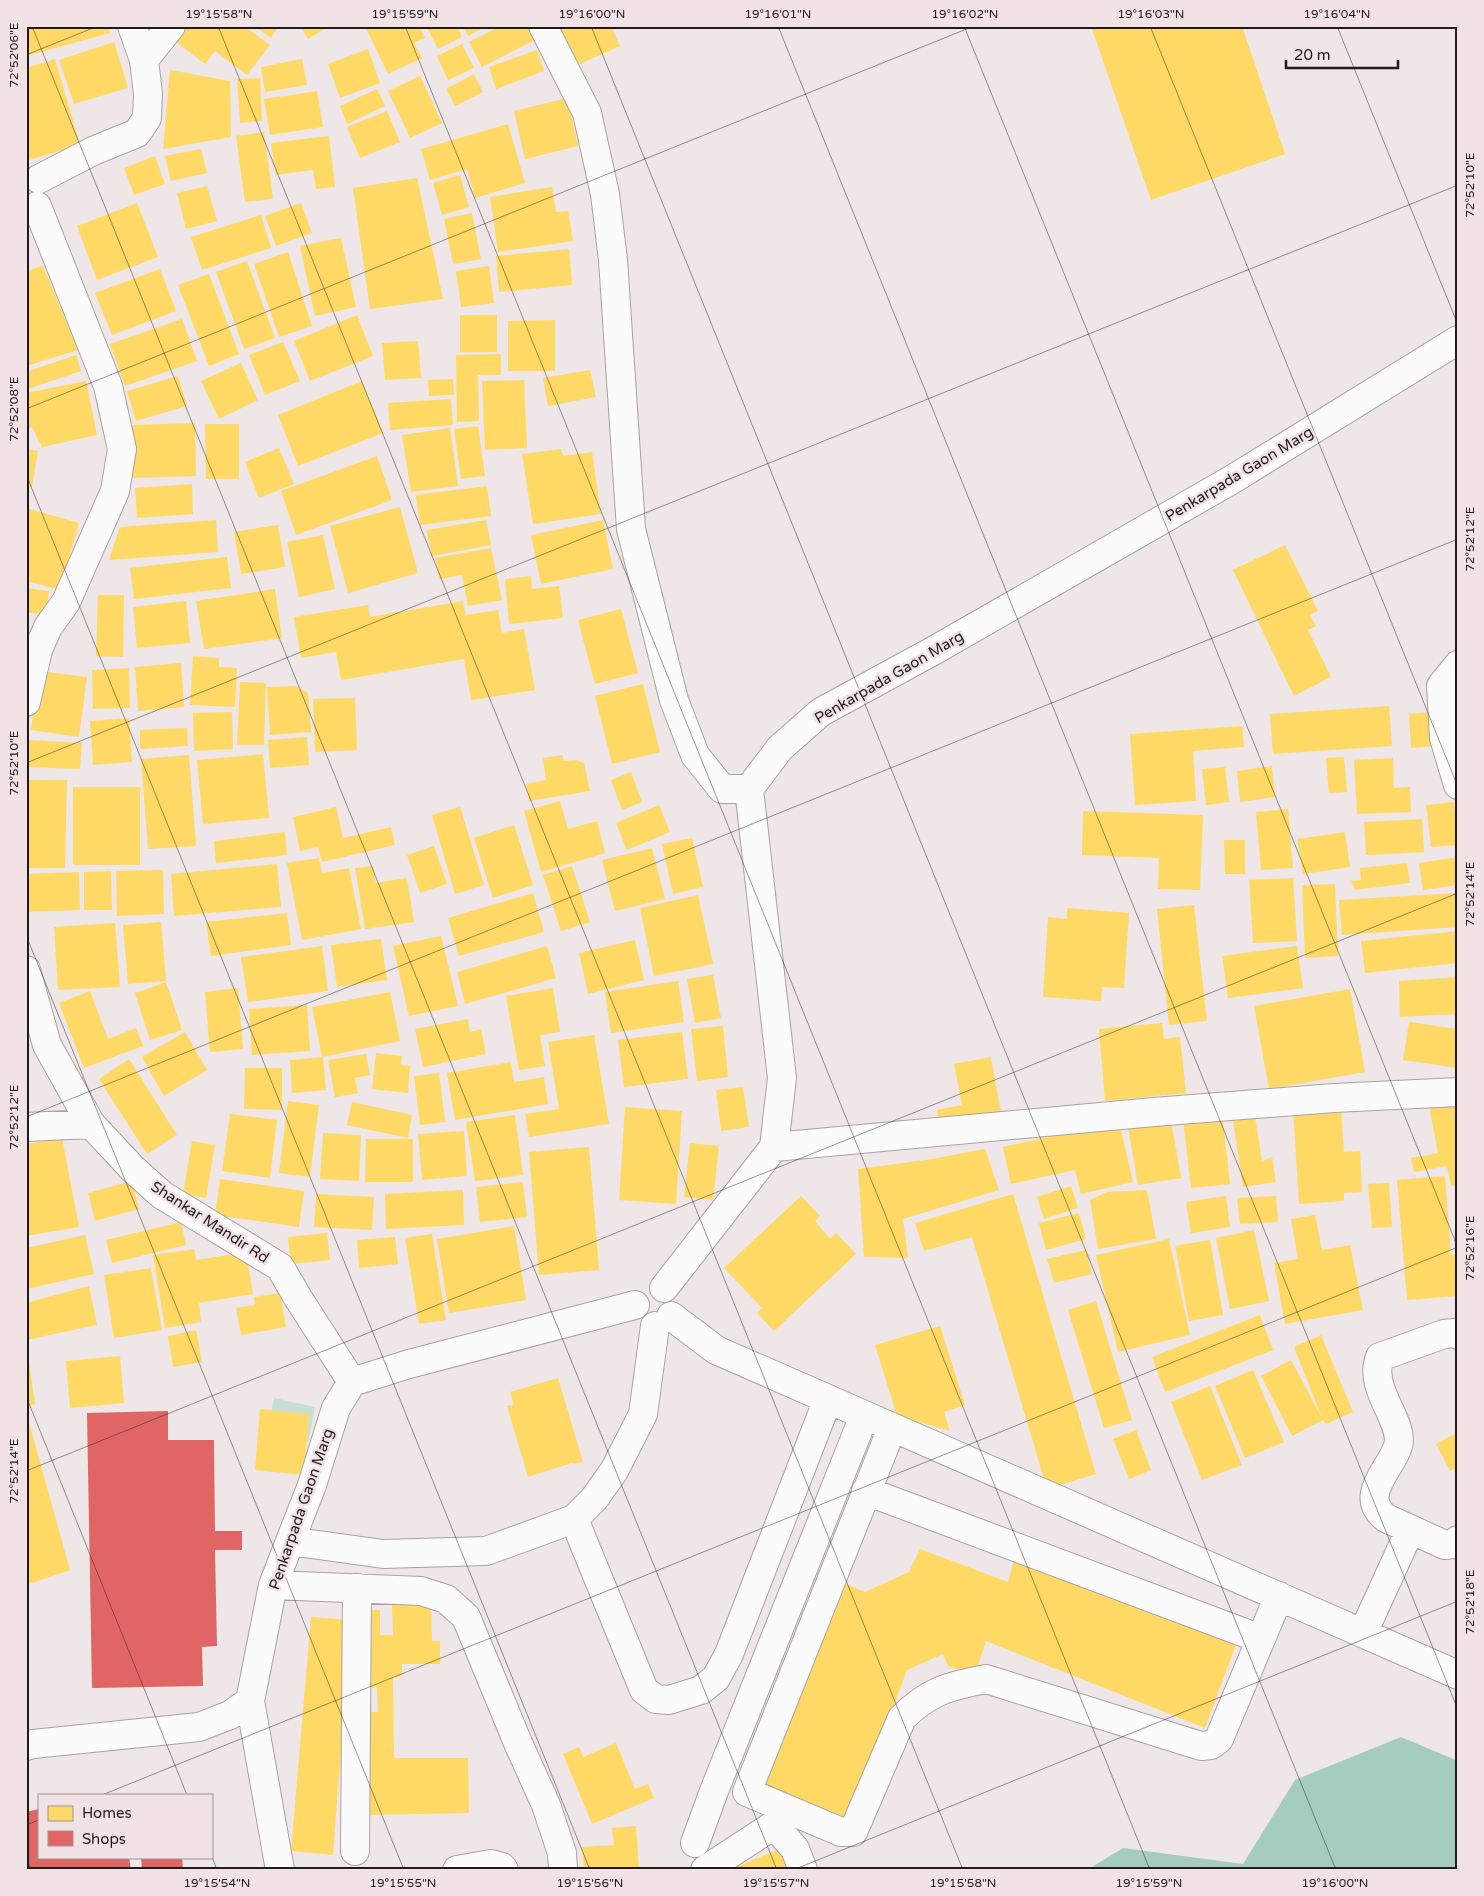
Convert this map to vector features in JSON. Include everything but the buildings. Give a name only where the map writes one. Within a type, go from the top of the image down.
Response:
[{"type":"street","points":[[32,178],[137,133],[147,118],[148,94],[144,60],[132,26]]},
{"type":"street","points":[[144,60],[171,26]]},
{"type":"street","points":[[543,26],[587,113],[605,194],[613,260],[631,530],[674,700],[694,755],[708,773],[722,789],[749,790],[782,1078],[774,1147],[664,1288]]},
{"type":"street","points":[[26,702],[38,650],[48,627],[66,602],[116,491],[122,449],[108,386],[33,219],[45,193],[44,185],[32,178]]},
{"type":"street","name":"Penkarpada Gaon Marg","points":[[749,790],[780,748],[821,712],[933,651],[1234,479],[1458,340]]},
{"type":"street","points":[[1458,664],[1440,686],[1444,738],[1458,785]]},
{"type":"street","name":"Shankar Mandir Rd","points":[[26,970],[47,1045],[91,1124],[133,1169],[162,1195],[280,1267],[352,1382]]},
{"type":"street","points":[[774,1147],[1154,1112],[1334,1098],[1458,1092]]},
{"type":"street","points":[[26,1127],[91,1124]]},
{"type":"street","points":[[290,1541],[383,1554],[486,1550],[574,1519],[594,1499],[614,1471],[643,1414],[663,1321],[674,1306],[672,1296],[664,1288],[654,1285],[645,1288],[638,1295],[635,1305],[637,1315],[645,1322],[663,1321],[716,1350],[828,1400],[1458,1675]]},
{"type":"street","points":[[352,1382],[409,1364],[635,1305]]},
{"type":"street","points":[[1458,1335],[1454,1333],[1444,1334],[1380,1357],[1376,1366],[1377,1377],[1399,1435],[1398,1446],[1376,1486],[1375,1498],[1379,1513],[1386,1518],[1445,1545],[1453,1544],[1458,1540]]},
{"type":"street","name":"Penkarpada Gaon Marg","points":[[250,1701],[273,1585],[312,1485],[336,1408],[352,1382]]},
{"type":"street","points":[[574,1519],[644,1690],[656,1699],[669,1700],[700,1690],[716,1678],[729,1654],[828,1400]]},
{"type":"street","points":[[695,1843],[716,1785],[864,1416]]},
{"type":"street","points":[[747,1792],[892,1428]]},
{"type":"street","points":[[866,1491],[1261,1639]]},
{"type":"street","points":[[1363,1633],[1410,1530]]},
{"type":"street","points":[[808,1555],[836,1568]]},
{"type":"street","points":[[273,1585],[421,1591],[446,1599],[466,1617],[546,1805],[562,1853],[563,1870]]},
{"type":"street","points":[[355,1850],[358,1588]]},
{"type":"street","points":[[716,1785],[747,1792],[841,1832],[853,1832],[902,1718],[928,1697],[950,1686],[986,1679],[1201,1746],[1211,1745],[1219,1739],[1279,1596]]},
{"type":"street","points":[[729,1654],[762,1670]]},
{"type":"street","points":[[26,1746],[199,1727],[230,1715],[250,1701],[280,1870]]},
{"type":"street","points":[[716,1785],[774,1825],[795,1849],[803,1870]]},
{"type":"street","points":[[705,1870],[774,1825]]},
{"type":"street","points":[[457,1870],[491,1864],[502,1867],[504,1870]]},
{"type":"green space","points":[[274,1398],[315,1407],[308,1442],[267,1433]]},
{"type":"green space","points":[[1401,1737],[1458,1761],[1458,1870],[1087,1870],[1123,1848],[1243,1864],[1295,1780]]}]
